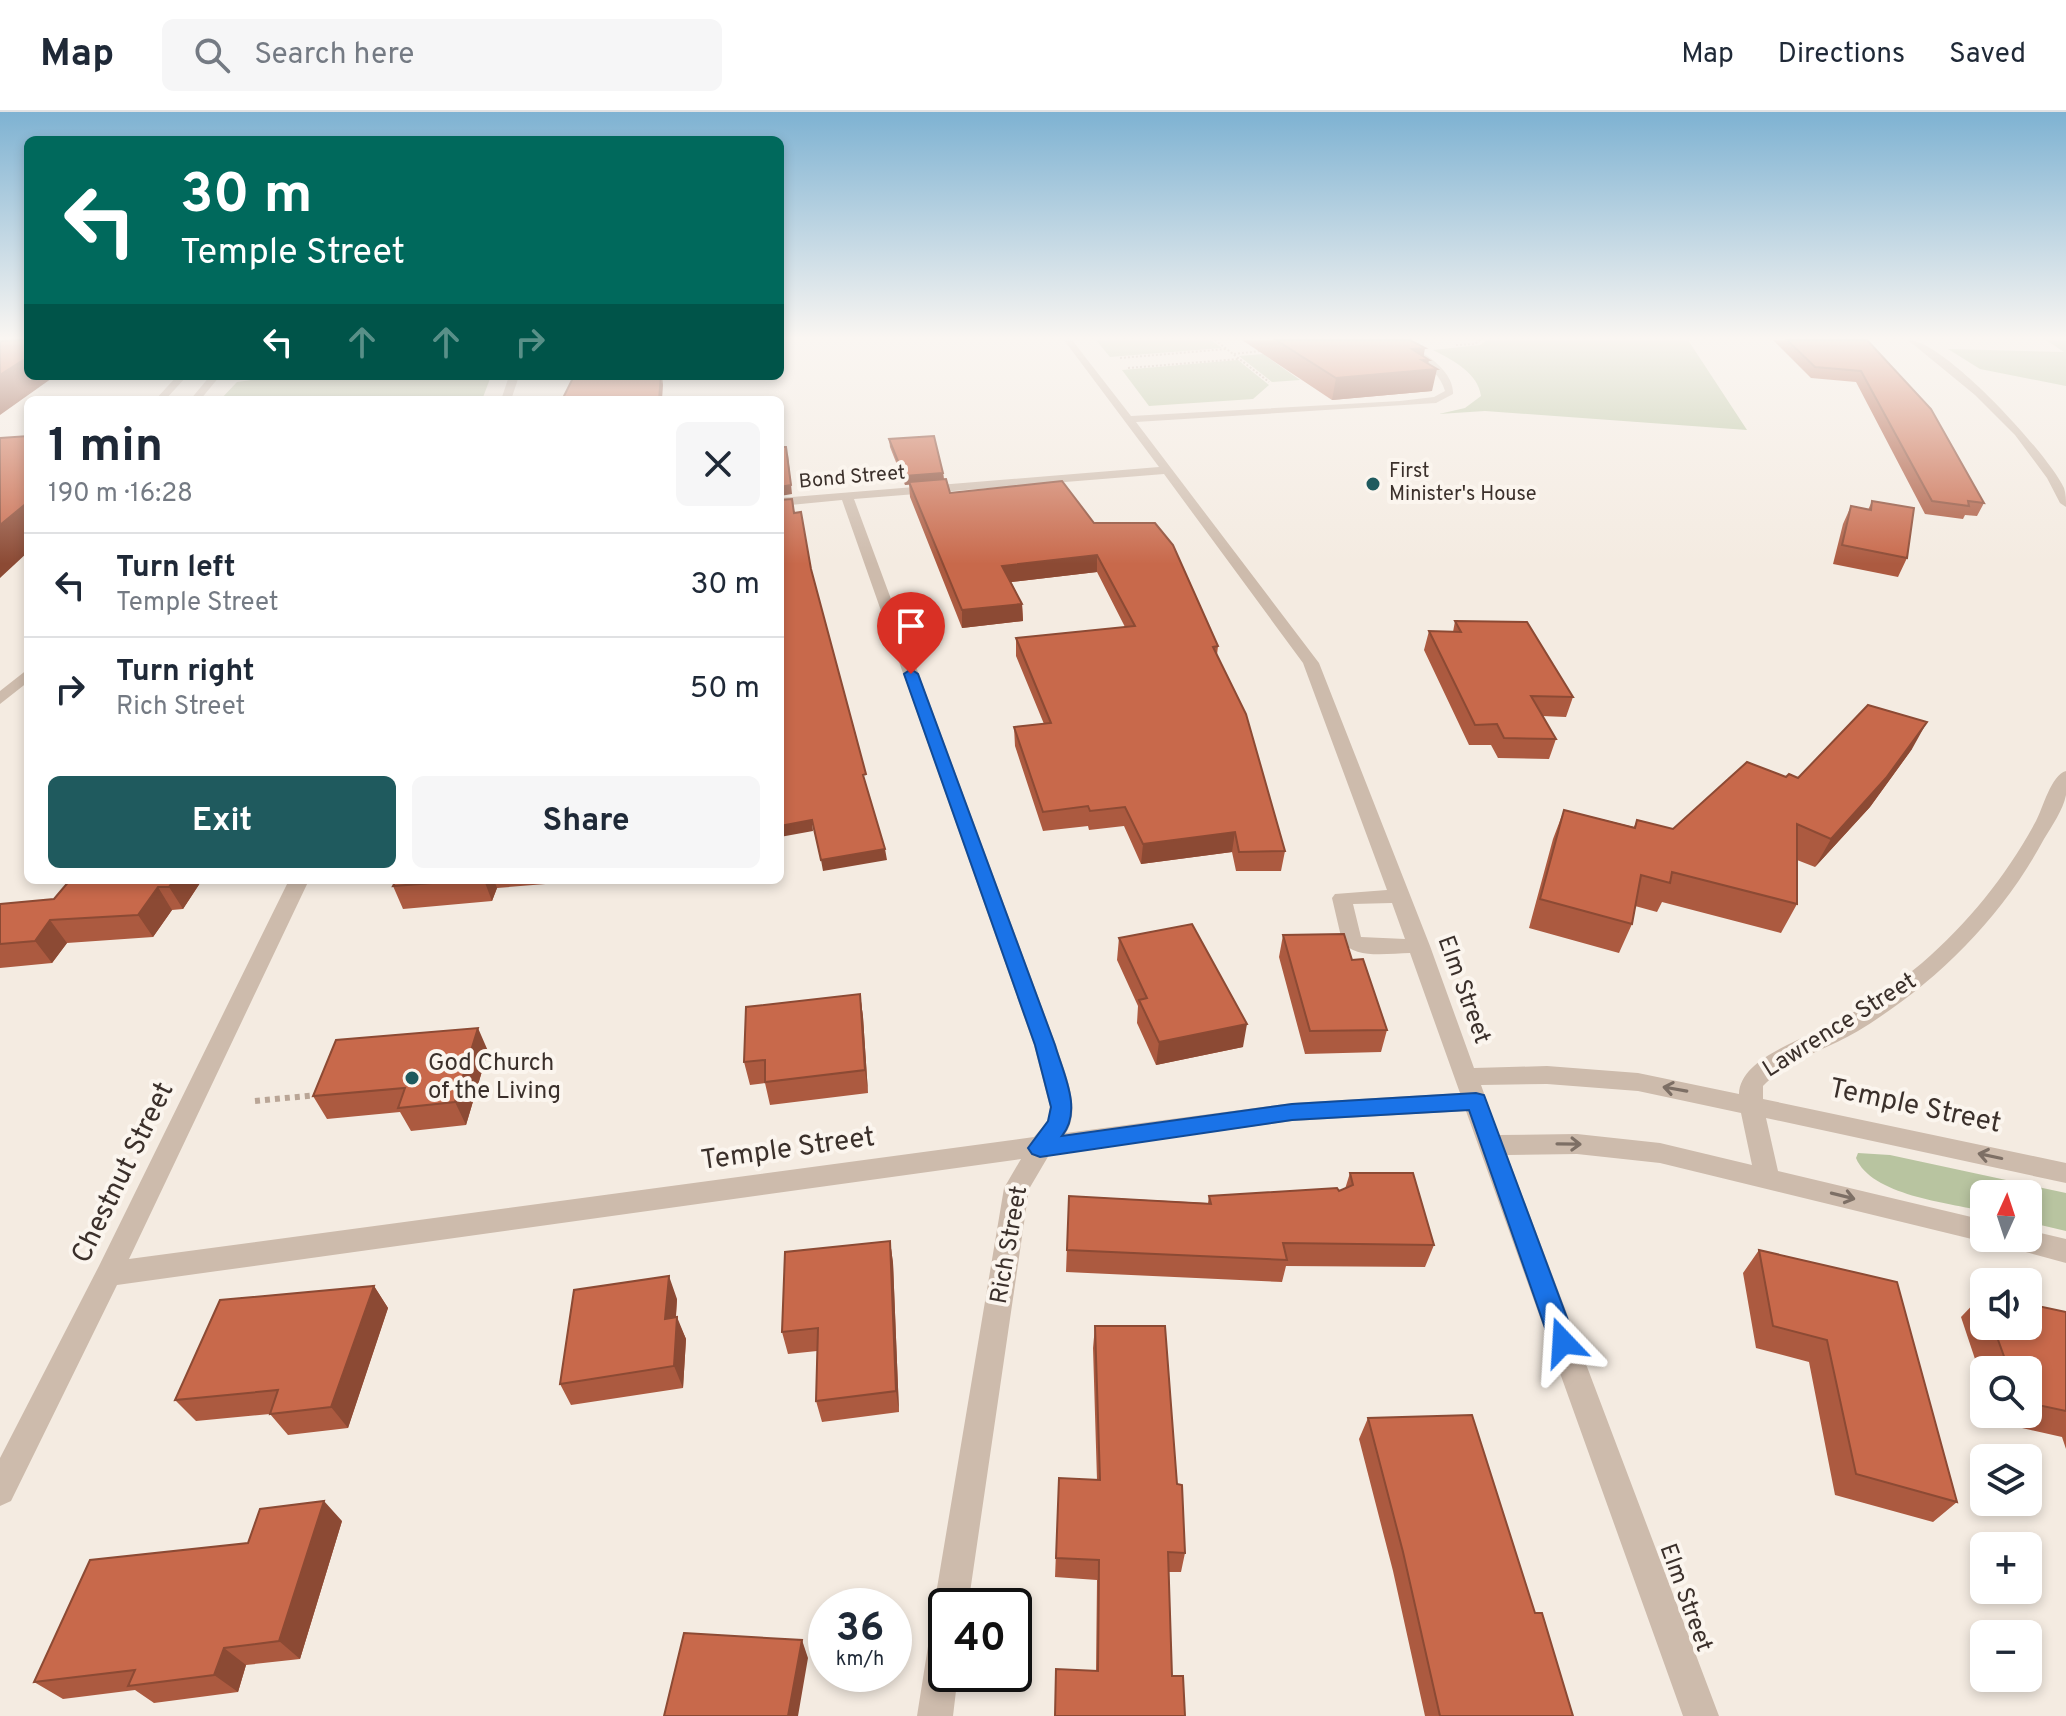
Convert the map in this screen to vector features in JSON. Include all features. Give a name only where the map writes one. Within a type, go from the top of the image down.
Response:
[{"type":"street","name":"Elm Street","points":[[1126,415],[1311,663],[1349,751],[1701,1716]]},
{"type":"street","points":[[1129,419],[1204,415]]},
{"type":"street","points":[[2003,415],[2049,472],[2066,503]]},
{"type":"street","name":"Bond Street","points":[[784,502],[1166,470]]},
{"type":"street","points":[[2049,472],[2066,474]]},
{"type":"street","name":"Rich Street","points":[[847,497],[1045,1045],[1062,1107],[1059,1124],[1040,1148],[1017,1188],[954,1588]]},
{"type":"street","points":[[0,699],[24,678]]},
{"type":"street","name":"Lawrence Street","points":[[1767,1178],[1751,1105],[1751,1083],[1764,1068],[1841,1031],[1890,999],[1965,937],[1999,897],[2024,857],[2066,776]]},
{"type":"street","name":"Chestnut Street","points":[[0,1490],[109,1274],[297,884]]},
{"type":"street","points":[[1401,896],[1342,898],[1352,941],[1360,946],[1420,946]]},
{"type":"street","name":"Temple Street","points":[[109,1274],[1292,1112],[1472,1089],[1594,1078],[1676,1089],[2066,1173]]},
{"type":"street","points":[[1491,1145],[1614,1147],[1660,1153],[1970,1228]]},
{"type":"street","points":[[2042,1245],[2066,1251]]},
{"type":"street","points":[[935,1716],[938,1692]]},
{"type":"path","points":[[255,1101],[324,1094]]},
{"type":"green space","points":[[1538,415],[1737,415],[1747,430]]},
{"type":"green space","points":[[1858,1153],[1890,1155],[2006,1180],[1970,1180],[1970,1208],[1894,1189],[1864,1171],[1856,1158]]},
{"type":"green space","points":[[2042,1188],[2066,1193],[2066,1231],[2042,1225]]},
{"type":"building","points":[[1885,415],[1934,415],[1984,503],[1968,501],[1969,506],[1932,501]]},
{"type":"building","points":[[24,436],[24,505],[0,525],[0,438]]},
{"type":"building","points":[[934,436],[943,473],[904,476],[889,439]]},
{"type":"building","points":[[784,447],[786,447],[791,485],[784,486]]},
{"type":"building","points":[[946,479],[950,493],[1062,481],[1094,523],[1155,523],[1173,545],[1218,646],[1213,647],[1246,714],[1285,851],[1239,852],[1235,832],[1143,844],[1125,807],[1090,811],[1088,806],[1043,812],[1014,727],[1051,723],[1016,638],[1135,626],[1097,555],[1002,566],[1022,604],[962,610],[909,482]]},
{"type":"building","points":[[792,499],[794,513],[801,512],[811,569],[885,849],[821,860],[812,820],[784,825],[784,500]]},
{"type":"building","points":[[1872,501],[1914,508],[1907,558],[1842,545],[1851,506],[1871,510]]},
{"type":"building","points":[[1455,621],[1527,622],[1573,697],[1531,696],[1556,739],[1504,738],[1497,724],[1475,725],[1429,631],[1461,632]]},
{"type":"building","points":[[1868,705],[1927,722],[1886,778],[1831,839],[1797,824],[1797,904],[1672,872],[1670,883],[1641,875],[1632,924],[1540,899],[1564,810],[1635,828],[1637,820],[1673,829],[1747,762],[1786,777],[1789,774],[1798,778]]},
{"type":"building","points":[[67,884],[171,884],[169,887],[158,887],[138,915],[50,920],[35,941],[0,944],[0,904],[54,899]]},
{"type":"building","points":[[1192,924],[1247,1024],[1159,1042],[1139,1000],[1147,998],[1119,938]]},
{"type":"building","points":[[1344,934],[1352,960],[1363,959],[1387,1030],[1310,1031],[1283,935]]},
{"type":"building","points":[[860,994],[865,1070],[765,1082],[765,1060],[744,1062],[746,1007]]},
{"type":"building","points":[[478,1028],[455,1102],[398,1108],[405,1088],[313,1096],[336,1040]]},
{"type":"building","points":[[1350,1173],[1413,1173],[1434,1245],[1283,1243],[1287,1260],[1067,1250],[1069,1196],[1211,1204],[1209,1196],[1337,1188],[1339,1191],[1353,1185]]},
{"type":"building","points":[[890,1241],[896,1391],[816,1401],[818,1328],[782,1332],[785,1252]]},
{"type":"building","points":[[1759,1250],[1897,1282],[1957,1502],[1856,1474],[1827,1340],[1773,1326]]},
{"type":"building","points":[[669,1276],[665,1319],[677,1317],[674,1366],[560,1384],[574,1290]]},
{"type":"building","points":[[374,1286],[331,1407],[270,1414],[278,1390],[175,1400],[220,1300]]},
{"type":"building","points":[[2042,1307],[2066,1312],[2066,1411],[2042,1406],[2042,1356],[2004,1356],[1998,1340],[2042,1340]]},
{"type":"building","points":[[1095,1326],[1165,1326],[1177,1484],[1182,1485],[1185,1553],[1168,1552],[1172,1676],[1183,1676],[1185,1716],[1055,1716],[1056,1669],[1098,1671],[1099,1560],[1056,1558],[1059,1478],[1100,1480]]},
{"type":"building","points":[[1472,1415],[1535,1613],[1542,1613],[1573,1716],[1440,1716],[1403,1552],[1368,1418]]},
{"type":"building","points":[[324,1501],[279,1641],[224,1648],[214,1675],[128,1686],[135,1670],[34,1682],[90,1560],[248,1543],[260,1509]]},
{"type":"building","points":[[684,1633],[802,1640],[788,1716],[664,1716]]},
{"type":"place","name":"First Minister's House","points":[[1373,484]]},
{"type":"place","name":"God Church of the Living","points":[[412,1078]]},
{"type":"route","points":[[911,674],[1045,1045],[1062,1107],[1059,1124],[1040,1148],[1292,1112],[1476,1101],[1563,1342]]}]
